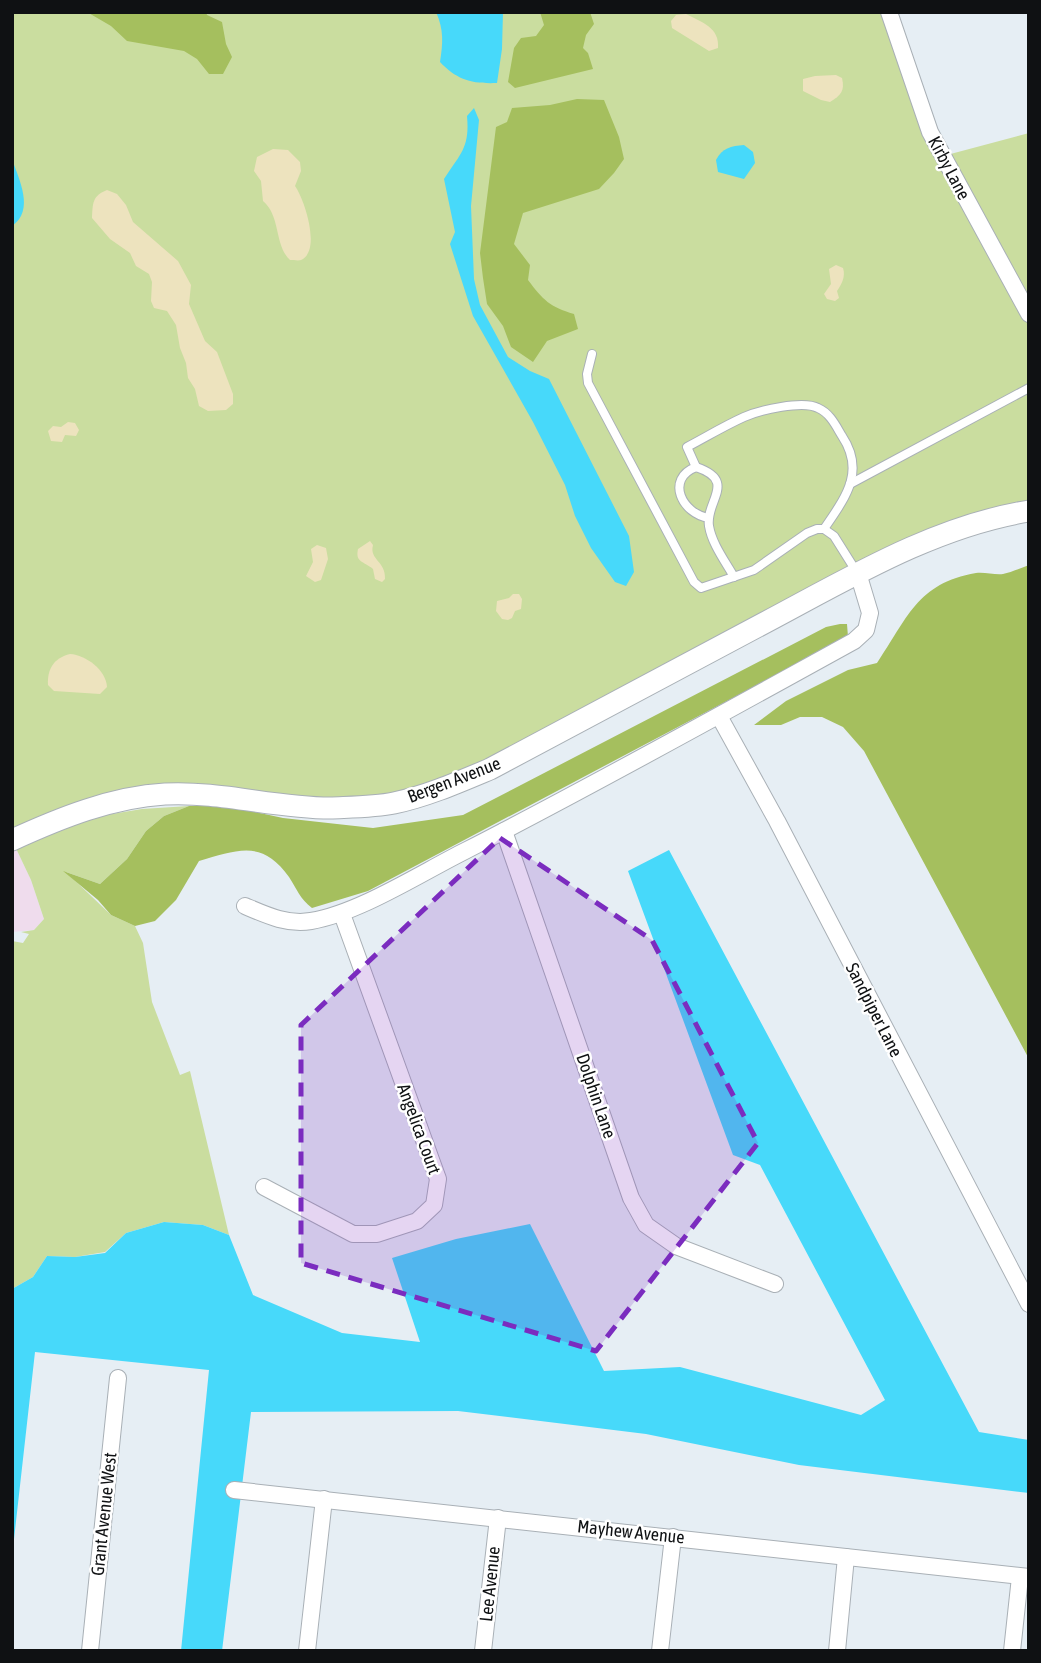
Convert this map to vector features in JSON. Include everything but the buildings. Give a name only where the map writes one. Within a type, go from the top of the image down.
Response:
[{"type":"main road","name":"Bergen Avenue","points":[[12,840],[54,821],[119,801],[165,794],[329,808],[394,803],[490,769],[858,573],[949,532],[1003,515],[1029,511]]},
{"type":"street","name":"Kirby Lane","points":[[889,12],[930,132],[1029,314]]},
{"type":"street","points":[[245,906],[281,920],[308,922],[342,914],[719,716],[854,641],[866,630],[870,613],[858,573]]},
{"type":"street","name":"Sandpiper Lane","points":[[719,716],[1029,1304]]},
{"type":"street","name":"Dolphin Lane","points":[[504,831],[631,1198],[646,1226],[676,1246],[775,1284]]},
{"type":"street","name":"Angelica Court","points":[[264,1187],[353,1234],[377,1234],[417,1221],[434,1205],[438,1179],[342,914]]},
{"type":"street","name":"Grant Avenue West","points":[[90,1651],[118,1378]]},
{"type":"street","name":"Mayhew Avenue","points":[[234,1490],[1024,1577]]},
{"type":"street","points":[[307,1651],[324,1499]]},
{"type":"street","name":"Lee Avenue","points":[[483,1651],[498,1518]]},
{"type":"street","points":[[660,1651],[673,1537]]},
{"type":"street","points":[[836,1651],[846,1557]]},
{"type":"street","points":[[1012,1651],[1024,1577]]},
{"type":"lane","points":[[592,354],[587,374],[588,383],[694,582],[701,588],[754,570],[807,533],[817,529],[824,529],[834,536],[858,573]]},
{"type":"lane","points":[[850,484],[1029,388]]},
{"type":"lane","points":[[696,467],[687,447],[746,416],[808,404],[822,409],[849,446],[854,460],[849,490],[824,529]]},
{"type":"lane","points":[[709,518],[690,510],[682,500],[679,488],[682,476],[696,467],[706,470],[715,478],[718,490],[709,518],[711,536],[734,577]]},
{"type":"highlighted area","points":[[500,838],[652,940],[758,1143],[596,1351],[301,1263],[301,1025]]},
{"type":"shaded area","points":[[12,840],[31,880],[44,919],[34,930],[12,932]]},
{"type":"green space","points":[[12,12],[889,12],[943,156],[1029,133],[1029,511],[949,532],[490,769],[394,803],[165,794],[88,818],[142,809],[189,806],[164,816],[146,831],[127,859],[100,884],[66,872],[111,915],[135,926],[143,943],[152,1002],[180,1075],[190,1071],[229,1235],[203,1225],[164,1222],[126,1233],[105,1252],[75,1257],[47,1256],[33,1277],[12,1289],[12,941],[23,943],[29,934],[21,932],[34,930],[44,919],[31,880],[12,840]]},
{"type":"green space","points":[[87,12],[206,12],[222,22],[226,44],[232,57],[223,74],[209,74],[197,59],[184,51],[127,41],[111,26]]},
{"type":"green space","points":[[540,12],[590,12],[594,24],[586,35],[583,48],[588,53],[593,69],[515,88],[508,82],[514,48],[521,38],[536,36],[544,25]]},
{"type":"green space","points":[[577,99],[604,100],[619,137],[624,159],[599,189],[523,213],[514,244],[530,265],[528,280],[548,302],[574,314],[578,329],[547,341],[533,362],[511,347],[503,326],[487,304],[480,253],[496,127],[507,122],[512,108],[550,105]]},
{"type":"green space","points":[[1029,565],[1029,1059],[864,751],[843,727],[822,717],[800,717],[781,725],[754,725],[786,701],[848,670],[877,663],[916,605],[940,585],[976,573],[1003,574]]},
{"type":"green space","points":[[847,624],[848,637],[368,891],[312,908],[279,865],[269,857],[259,852],[237,851],[199,861],[176,900],[155,921],[135,926],[111,915],[98,900],[63,871],[100,884],[127,859],[146,831],[164,816],[189,806],[227,806],[283,818],[373,828],[463,815],[826,627]]},
{"type":"sand","points":[[686,14],[713,31],[718,48],[709,51],[672,28],[671,21],[676,15]]},
{"type":"sand","points":[[836,75],[842,78],[843,86],[839,95],[830,102],[803,91],[803,79]]},
{"type":"sand","points":[[273,149],[288,150],[300,162],[301,171],[295,186],[303,201],[311,236],[307,255],[300,260],[290,260],[285,254],[273,214],[263,201],[261,181],[254,171],[257,157]]},
{"type":"sand","points":[[107,190],[117,194],[126,205],[133,222],[178,261],[191,285],[189,304],[205,341],[217,352],[233,394],[233,404],[226,410],[208,411],[199,406],[195,389],[188,378],[176,325],[167,311],[154,308],[151,301],[152,282],[149,274],[136,266],[130,253],[110,239],[92,218],[94,201]]},
{"type":"sand","points":[[836,265],[843,268],[844,275],[837,291],[839,298],[835,301],[827,299],[824,294],[831,284],[829,269]]},
{"type":"sand","points":[[68,422],[75,423],[79,430],[76,436],[65,435],[62,442],[51,441],[48,431],[53,426],[61,427]]},
{"type":"sand","points":[[370,541],[373,554],[385,573],[382,582],[375,579],[373,569],[358,557],[358,549]]},
{"type":"sand","points":[[317,545],[326,548],[328,559],[321,580],[315,582],[306,576],[313,562],[311,549]]},
{"type":"sand","points":[[519,594],[522,599],[521,609],[515,611],[512,618],[502,619],[496,611],[497,601]]},
{"type":"sand","points":[[70,654],[88,660],[99,669],[107,687],[100,694],[54,691],[48,685],[53,665]]},
{"type":"water","points":[[436,12],[503,12],[502,49],[497,83],[466,80],[440,62],[442,37]]},
{"type":"water","points":[[474,108],[479,120],[471,206],[474,279],[480,305],[508,357],[549,379],[629,536],[634,572],[626,586],[615,582],[591,548],[575,516],[565,485],[533,422],[473,316],[450,244],[455,232],[444,179],[463,150],[467,136],[467,116]]},
{"type":"water","points":[[744,145],[753,152],[755,163],[744,179],[718,172],[716,160],[721,153],[731,147]]},
{"type":"water","points":[[12,159],[24,203],[23,212],[12,226]]},
{"type":"water","points":[[669,850],[979,1432],[1029,1440],[1029,1493],[799,1465],[646,1434],[458,1411],[251,1412],[222,1651],[181,1651],[209,1370],[35,1352],[12,1557],[12,1289],[33,1277],[47,1256],[75,1257],[105,1253],[126,1233],[164,1222],[203,1225],[229,1235],[253,1295],[342,1333],[420,1342],[392,1258],[456,1239],[530,1224],[604,1371],[680,1367],[861,1415],[885,1400],[760,1165],[733,1155],[628,871]]}]
